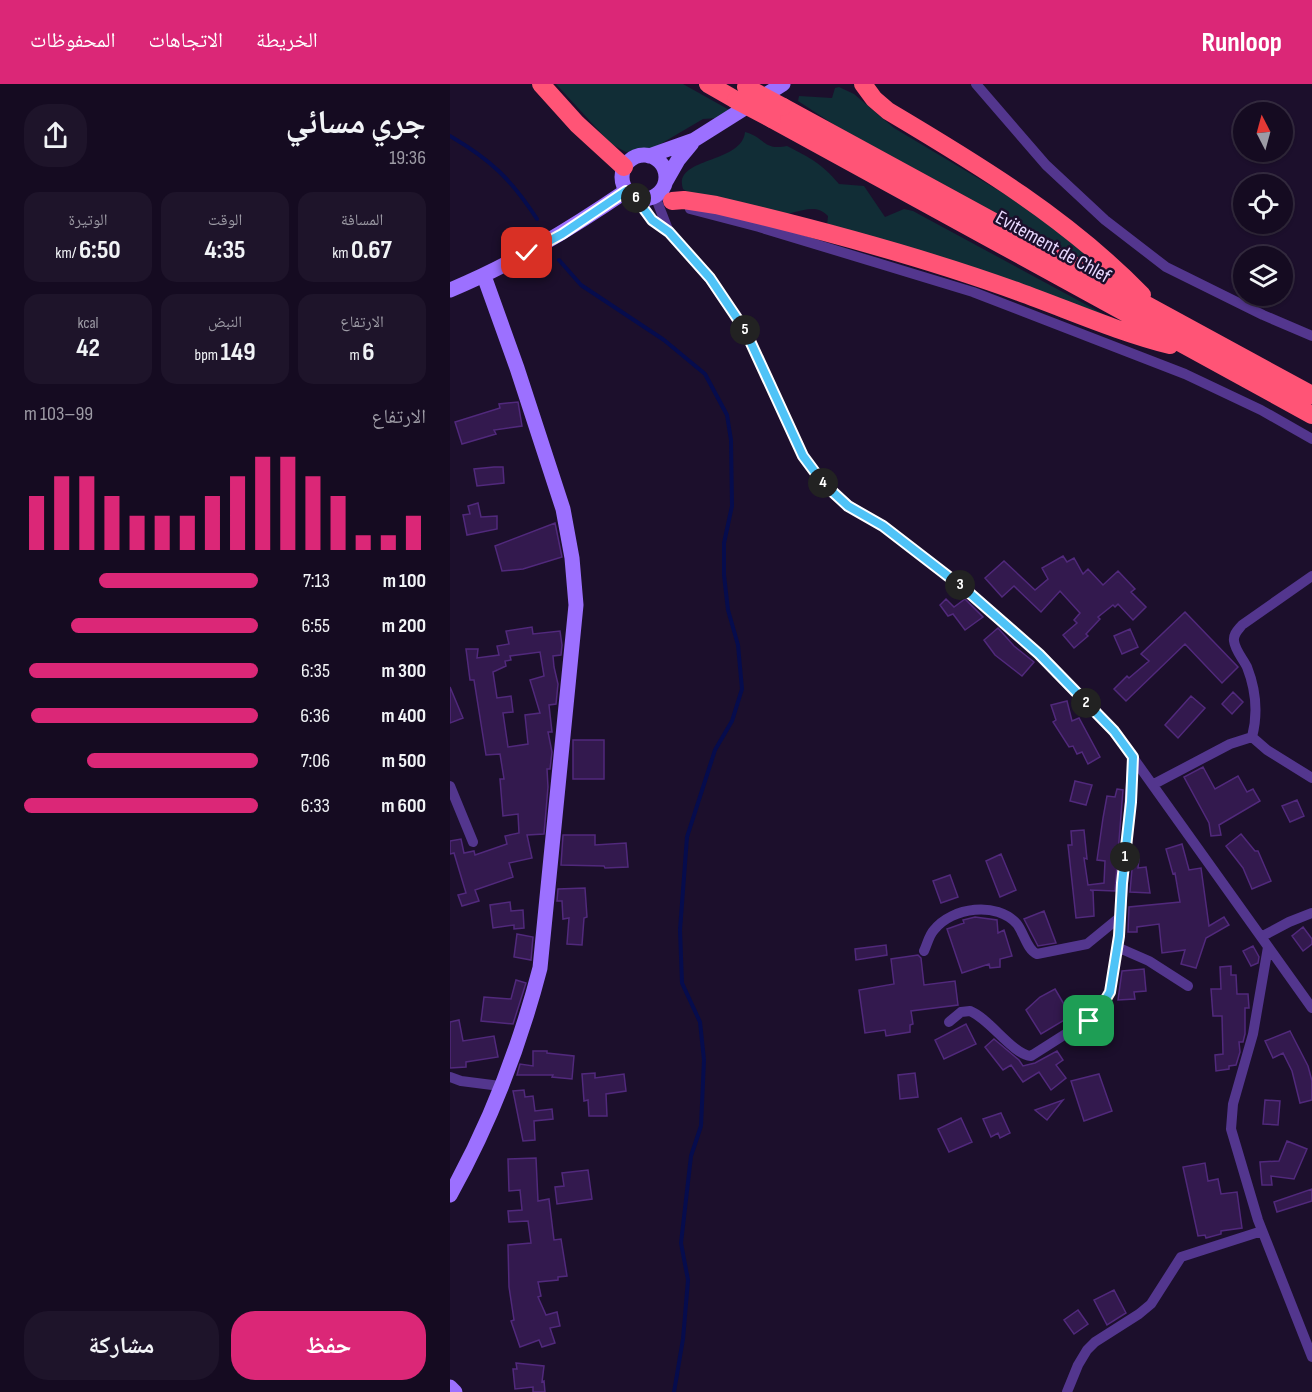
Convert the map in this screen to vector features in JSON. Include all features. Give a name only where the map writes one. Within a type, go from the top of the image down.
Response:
[{"type":"highway","points":[[541,84],[577,124],[624,167]]},
{"type":"highway","points":[[708,84],[741,90],[778,113]]},
{"type":"highway","points":[[863,84],[874,99],[888,111],[1028,197],[1061,222],[1116,268],[1156,310]]},
{"type":"highway","name":"Evitement de Chlef","points":[[778,113],[1156,310],[1312,395]]},
{"type":"highway","name":"Evitement de Chlef","points":[[778,113],[1198,353],[1312,415]]},
{"type":"highway","points":[[663,193],[684,200],[724,207],[940,266],[1020,292],[1134,336],[1198,353]]},
{"type":"main road","points":[[694,141],[678,159],[663,193],[643,199],[631,195],[621,179],[624,167],[632,158],[649,156],[694,141],[783,84]]},
{"type":"main road","points":[[649,156],[660,162],[664,168],[663,193]]},
{"type":"main road","points":[[450,290],[484,276],[631,195]]},
{"type":"main road","points":[[450,1195],[465,1169],[500,1086],[529,1008],[540,968],[576,605],[572,558],[563,509],[484,276]]},
{"type":"main road","points":[[450,1387],[455,1392]]},
{"type":"street","points":[[967,84],[979,87],[1046,165],[1105,220],[1166,267],[1263,315],[1312,336]]},
{"type":"street","points":[[663,193],[669,232]]},
{"type":"street","points":[[663,193],[690,209],[759,227],[984,296],[1185,374],[1261,410],[1312,439]]},
{"type":"street","points":[[631,195],[652,220],[669,232],[710,278],[745,330],[803,456],[823,483],[848,506],[883,526],[966,590],[1039,654],[1114,731],[1312,1008]]},
{"type":"street","points":[[1252,737],[1257,721],[1254,690],[1247,668],[1234,643],[1234,635],[1242,625],[1312,576]]},
{"type":"street","points":[[1154,784],[1230,744],[1252,737]]},
{"type":"street","points":[[1252,737],[1267,750],[1312,778]]},
{"type":"street","points":[[949,1022],[961,1012],[970,1011],[977,1014],[1027,1056],[1036,1054],[1097,1014],[1110,992],[1117,947],[1133,757]]},
{"type":"street","points":[[450,786],[473,842]]},
{"type":"street","points":[[924,951],[934,930],[950,918],[976,909],[991,909],[1009,917],[1022,932],[1032,952],[1037,954],[1087,944],[1120,917]]},
{"type":"street","points":[[1312,913],[1289,922],[1265,942],[1253,1034],[1231,1115],[1231,1129],[1238,1156],[1262,1231],[1312,1358]]},
{"type":"street","points":[[1117,947],[1149,961],[1188,986]]},
{"type":"street","points":[[450,1077],[461,1081],[500,1086]]},
{"type":"street","points":[[1067,1392],[1078,1365],[1088,1350],[1095,1342],[1151,1304],[1181,1257],[1262,1231]]},
{"type":"shaded area","points":[[556,84],[683,84],[733,112],[733,117],[703,119],[652,149],[626,152],[611,144]]},
{"type":"shaded area","points":[[839,87],[854,94],[894,128],[1043,217],[1109,274],[836,126],[798,101],[799,96],[832,98],[835,88]]},
{"type":"shaded area","points":[[745,132],[773,147],[787,146],[803,154],[821,166],[839,184],[864,186],[885,217],[904,209],[913,211],[1144,336],[827,226],[828,216],[816,209],[781,215],[764,214],[691,194],[683,189],[682,179],[688,171],[732,150],[741,142]]},
{"type":"building","points":[[518,402],[522,426],[494,430],[496,434],[462,444],[455,422],[500,408],[499,404]]},
{"type":"building","points":[[503,467],[504,483],[477,486],[474,469]]},
{"type":"building","points":[[478,503],[481,517],[497,516],[497,529],[467,535],[463,515],[470,514],[468,506]]},
{"type":"building","points":[[555,523],[562,557],[523,569],[502,571],[495,546]]},
{"type":"building","points":[[1063,556],[1067,562],[1074,558],[1083,574],[1088,569],[1103,585],[1118,571],[1135,589],[1131,592],[1146,607],[1133,620],[1118,604],[1115,607],[1113,605],[1098,617],[1100,619],[1086,634],[1088,636],[1074,648],[1063,635],[1077,623],[1074,620],[1080,613],[1060,591],[1041,612],[1014,586],[1002,597],[985,578],[1004,561],[1035,590],[1048,579],[1042,568]]},
{"type":"building","points":[[946,599],[954,607],[965,599],[983,617],[965,630],[953,614],[948,616],[940,605]]},
{"type":"building","points":[[1185,612],[1238,667],[1222,683],[1185,644],[1126,701],[1114,689],[1127,676],[1129,678],[1149,661],[1141,654]]},
{"type":"building","points":[[532,627],[533,634],[560,631],[561,655],[553,656],[558,684],[556,704],[549,705],[552,732],[548,732],[552,752],[550,769],[547,769],[548,787],[544,834],[527,835],[532,858],[509,863],[513,877],[475,890],[479,901],[462,906],[458,895],[466,893],[454,853],[450,854],[450,841],[461,839],[464,853],[474,851],[475,855],[507,844],[505,836],[519,833],[518,814],[503,816],[500,779],[504,779],[500,754],[486,755],[474,680],[470,680],[466,649],[478,649],[477,658],[499,655],[497,646],[509,644],[506,631]],"holes":[[[540,652],[544,676],[530,680],[540,713],[525,715],[528,744],[508,747],[503,713],[513,712],[511,696],[497,698],[493,672],[506,666],[505,661],[511,660],[510,656]]]},
{"type":"building","points":[[998,628],[1014,646],[1034,662],[1022,676],[995,655],[984,640]]},
{"type":"building","points":[[1130,629],[1138,647],[1122,654],[1114,636]]},
{"type":"building","points":[[450,687],[463,718],[450,723]]},
{"type":"building","points":[[1233,692],[1243,702],[1232,714],[1222,704]]},
{"type":"building","points":[[1191,696],[1205,708],[1178,738],[1165,725]]},
{"type":"building","points":[[1067,701],[1072,721],[1079,718],[1100,757],[1088,764],[1082,752],[1077,754],[1073,746],[1069,747],[1053,722],[1056,720],[1051,705]]},
{"type":"building","points":[[573,740],[604,740],[604,779],[573,779]]},
{"type":"building","points":[[1203,767],[1215,789],[1238,776],[1247,792],[1253,789],[1260,801],[1219,825],[1221,835],[1211,836],[1209,823],[1184,777]]},
{"type":"building","points":[[1075,781],[1092,785],[1086,805],[1070,801]]},
{"type":"building","points":[[1117,789],[1123,790],[1115,891],[1090,890],[1093,891],[1094,916],[1076,918],[1068,845],[1072,845],[1071,831],[1084,830],[1087,859],[1084,858],[1088,885],[1104,883],[1105,861],[1097,860],[1107,796],[1115,797]]},
{"type":"building","points":[[1297,800],[1304,816],[1290,822],[1282,806]]},
{"type":"building","points":[[1241,834],[1255,851],[1258,851],[1271,881],[1252,889],[1243,868],[1226,846]]},
{"type":"building","points":[[563,835],[595,835],[595,845],[626,843],[628,867],[561,865]]},
{"type":"building","points":[[1182,844],[1189,870],[1201,868],[1209,926],[1224,917],[1229,925],[1206,938],[1196,968],[1181,964],[1185,950],[1162,953],[1159,924],[1137,927],[1137,932],[1128,932],[1129,907],[1180,902],[1175,873],[1173,874],[1166,849]]},
{"type":"building","points":[[1001,854],[1016,890],[1000,897],[986,861]]},
{"type":"building","points":[[1133,857],[1139,859],[1138,868],[1146,867],[1150,893],[1130,892]]},
{"type":"building","points":[[950,875],[958,897],[941,903],[933,881]]},
{"type":"building","points":[[585,888],[587,917],[584,918],[582,945],[567,944],[569,918],[563,919],[562,901],[557,901],[558,889]]},
{"type":"building","points":[[510,902],[511,911],[523,910],[524,928],[514,929],[514,925],[493,928],[490,905]]},
{"type":"building","points":[[1044,911],[1056,943],[1038,946],[1024,919]]},
{"type":"building","points":[[975,917],[997,920],[998,933],[1004,930],[1012,956],[1000,959],[1000,967],[990,968],[989,964],[962,973],[947,929],[964,923],[963,920]]},
{"type":"building","points":[[1303,927],[1312,939],[1312,944],[1303,951],[1292,936]]},
{"type":"building","points":[[517,934],[533,937],[531,960],[514,957]]},
{"type":"building","points":[[886,945],[887,955],[856,960],[855,949]]},
{"type":"building","points":[[1253,946],[1259,957],[1258,963],[1251,966],[1243,951]]},
{"type":"building","points":[[918,955],[921,958],[924,985],[955,981],[958,1005],[911,1011],[913,1024],[910,1025],[910,1032],[886,1036],[885,1030],[865,1033],[859,990],[894,984],[891,959]]},
{"type":"building","points":[[1231,966],[1231,975],[1236,975],[1237,994],[1248,994],[1249,1008],[1245,1008],[1245,1034],[1243,1042],[1239,1042],[1240,1052],[1236,1065],[1229,1066],[1229,1069],[1216,1071],[1215,1055],[1223,1054],[1222,1016],[1213,1016],[1211,989],[1221,989],[1220,967]]},
{"type":"building","points":[[1144,969],[1146,991],[1134,992],[1135,999],[1118,1000],[1122,971]]},
{"type":"building","points":[[516,980],[526,983],[513,1024],[481,1021],[484,997],[511,999]]},
{"type":"building","points":[[1055,989],[1071,1016],[1041,1034],[1026,1010],[1040,997]]},
{"type":"building","points":[[459,1020],[463,1041],[494,1036],[498,1057],[466,1062],[466,1067],[450,1068],[450,1022]]},
{"type":"building","points":[[966,1024],[976,1044],[944,1059],[935,1040]]},
{"type":"building","points":[[1290,1031],[1308,1066],[1312,1081],[1312,1100],[1300,1103],[1292,1071],[1283,1053],[1273,1058],[1265,1041]]},
{"type":"building","points":[[994,1039],[1023,1066],[1035,1063],[1057,1051],[1063,1060],[1056,1065],[1066,1078],[1051,1090],[1039,1072],[1023,1082],[1011,1065],[1003,1070],[985,1047]]},
{"type":"building","points":[[533,1051],[574,1056],[572,1079],[552,1077],[553,1075],[517,1075],[520,1064],[533,1066]]},
{"type":"building","points":[[595,1073],[595,1078],[624,1074],[626,1091],[606,1094],[607,1116],[589,1116],[588,1100],[584,1101],[582,1074]]},
{"type":"building","points":[[915,1073],[918,1097],[900,1099],[898,1075]]},
{"type":"building","points":[[1099,1074],[1112,1111],[1084,1121],[1071,1081]]},
{"type":"building","points":[[524,1090],[525,1097],[533,1096],[535,1111],[552,1109],[553,1119],[534,1121],[535,1140],[523,1141],[513,1091]]},
{"type":"building","points":[[1063,1100],[1047,1120],[1035,1110]]},
{"type":"building","points":[[1265,1100],[1280,1101],[1278,1125],[1263,1124]]},
{"type":"building","points":[[1001,1113],[1010,1133],[1000,1138],[998,1133],[991,1137],[983,1119]]},
{"type":"building","points":[[961,1118],[972,1142],[949,1152],[938,1129]]},
{"type":"building","points":[[1287,1141],[1307,1149],[1294,1179],[1271,1176],[1272,1185],[1262,1185],[1260,1162],[1279,1161]]},
{"type":"building","points":[[536,1158],[538,1201],[549,1199],[554,1240],[561,1239],[567,1276],[558,1277],[558,1280],[538,1282],[541,1296],[538,1297],[546,1315],[557,1312],[560,1326],[550,1328],[555,1343],[542,1347],[539,1340],[520,1347],[511,1321],[514,1320],[509,1287],[508,1245],[531,1243],[528,1221],[509,1222],[508,1211],[522,1210],[520,1190],[509,1191],[508,1159]]},
{"type":"building","points":[[1205,1163],[1208,1181],[1218,1179],[1221,1194],[1237,1192],[1242,1228],[1221,1231],[1221,1234],[1206,1238],[1205,1235],[1198,1236],[1183,1167]]},
{"type":"building","points":[[588,1170],[592,1199],[557,1204],[555,1187],[564,1186],[562,1173]]},
{"type":"building","points":[[1312,1189],[1312,1201],[1277,1212],[1274,1202]]},
{"type":"building","points":[[1114,1290],[1126,1313],[1107,1325],[1094,1300]]},
{"type":"building","points":[[1078,1310],[1088,1324],[1074,1334],[1064,1320]]},
{"type":"building","points":[[516,1363],[544,1366],[542,1382],[544,1381],[545,1392],[533,1392],[533,1387],[515,1389],[513,1369],[517,1369]]},
{"type":"waterway","points":[[450,136],[489,162],[509,181],[537,219]]},
{"type":"waterway","points":[[559,260],[581,285],[664,340],[705,374],[727,415],[731,440],[732,506],[724,543],[724,575],[728,610],[738,645],[742,689],[732,721],[715,750],[687,837],[680,930],[682,983],[700,1022],[704,1060],[701,1126],[691,1156],[681,1243],[688,1280],[683,1339],[674,1392]]},
{"type":"route","points":[[527,253],[562,234],[626,191],[636,198],[652,220],[669,232],[710,278],[745,330],[803,456],[823,483],[848,506],[883,526],[966,590],[1039,654],[1114,731],[1133,757],[1131,802],[1119,936],[1110,992],[1097,1014],[1089,1021]]}]
